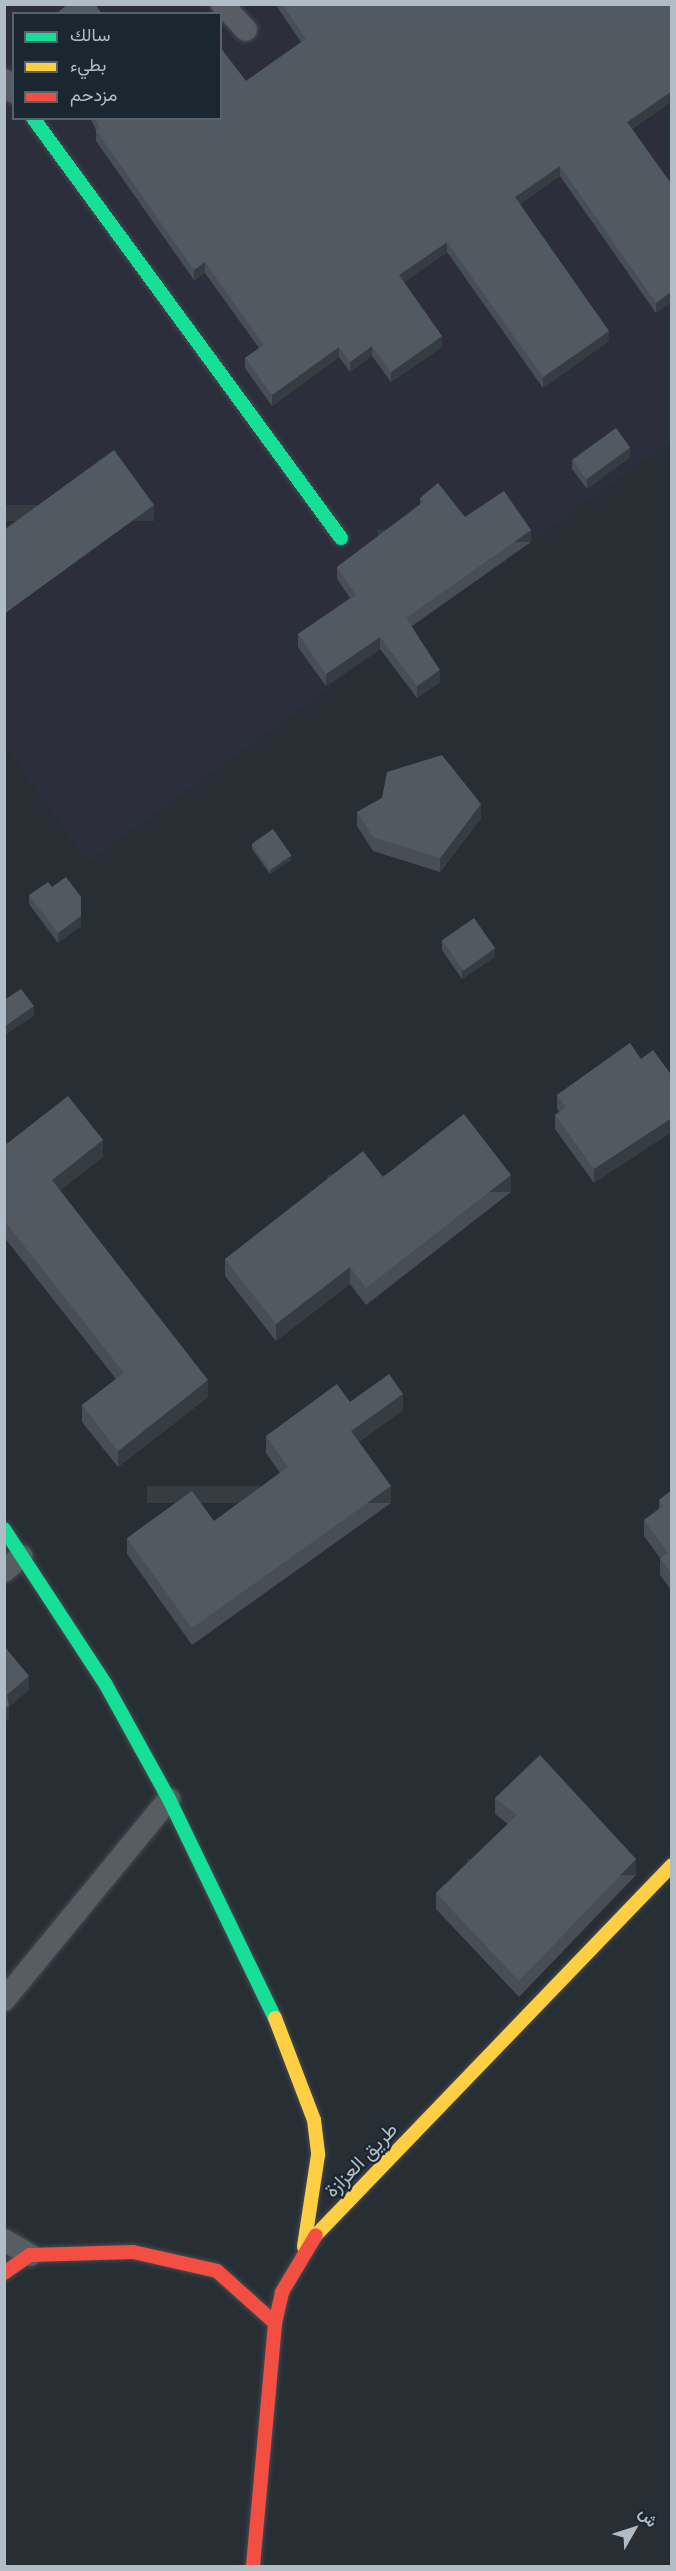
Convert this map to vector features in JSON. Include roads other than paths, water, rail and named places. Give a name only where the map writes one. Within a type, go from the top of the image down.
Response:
[{"type":"street","points":[[222,4],[246,30]]},
{"type":"street","points":[[34,120],[340,538]]},
{"type":"street","points":[[4,1529],[106,1685],[169,1800],[282,2033],[308,2100],[318,2155],[304,2247]]},
{"type":"street","points":[[4,1571],[22,1556]]},
{"type":"street","points":[[4,2000],[169,1800]]},
{"type":"street","name":"طريق العزازة","points":[[253,2566],[275,2323],[282,2292],[304,2247],[672,1865]]},
{"type":"street","points":[[4,2240],[30,2255],[133,2252],[217,2271],[275,2323]]},
{"type":"street","points":[[4,2273],[30,2255]]}]
